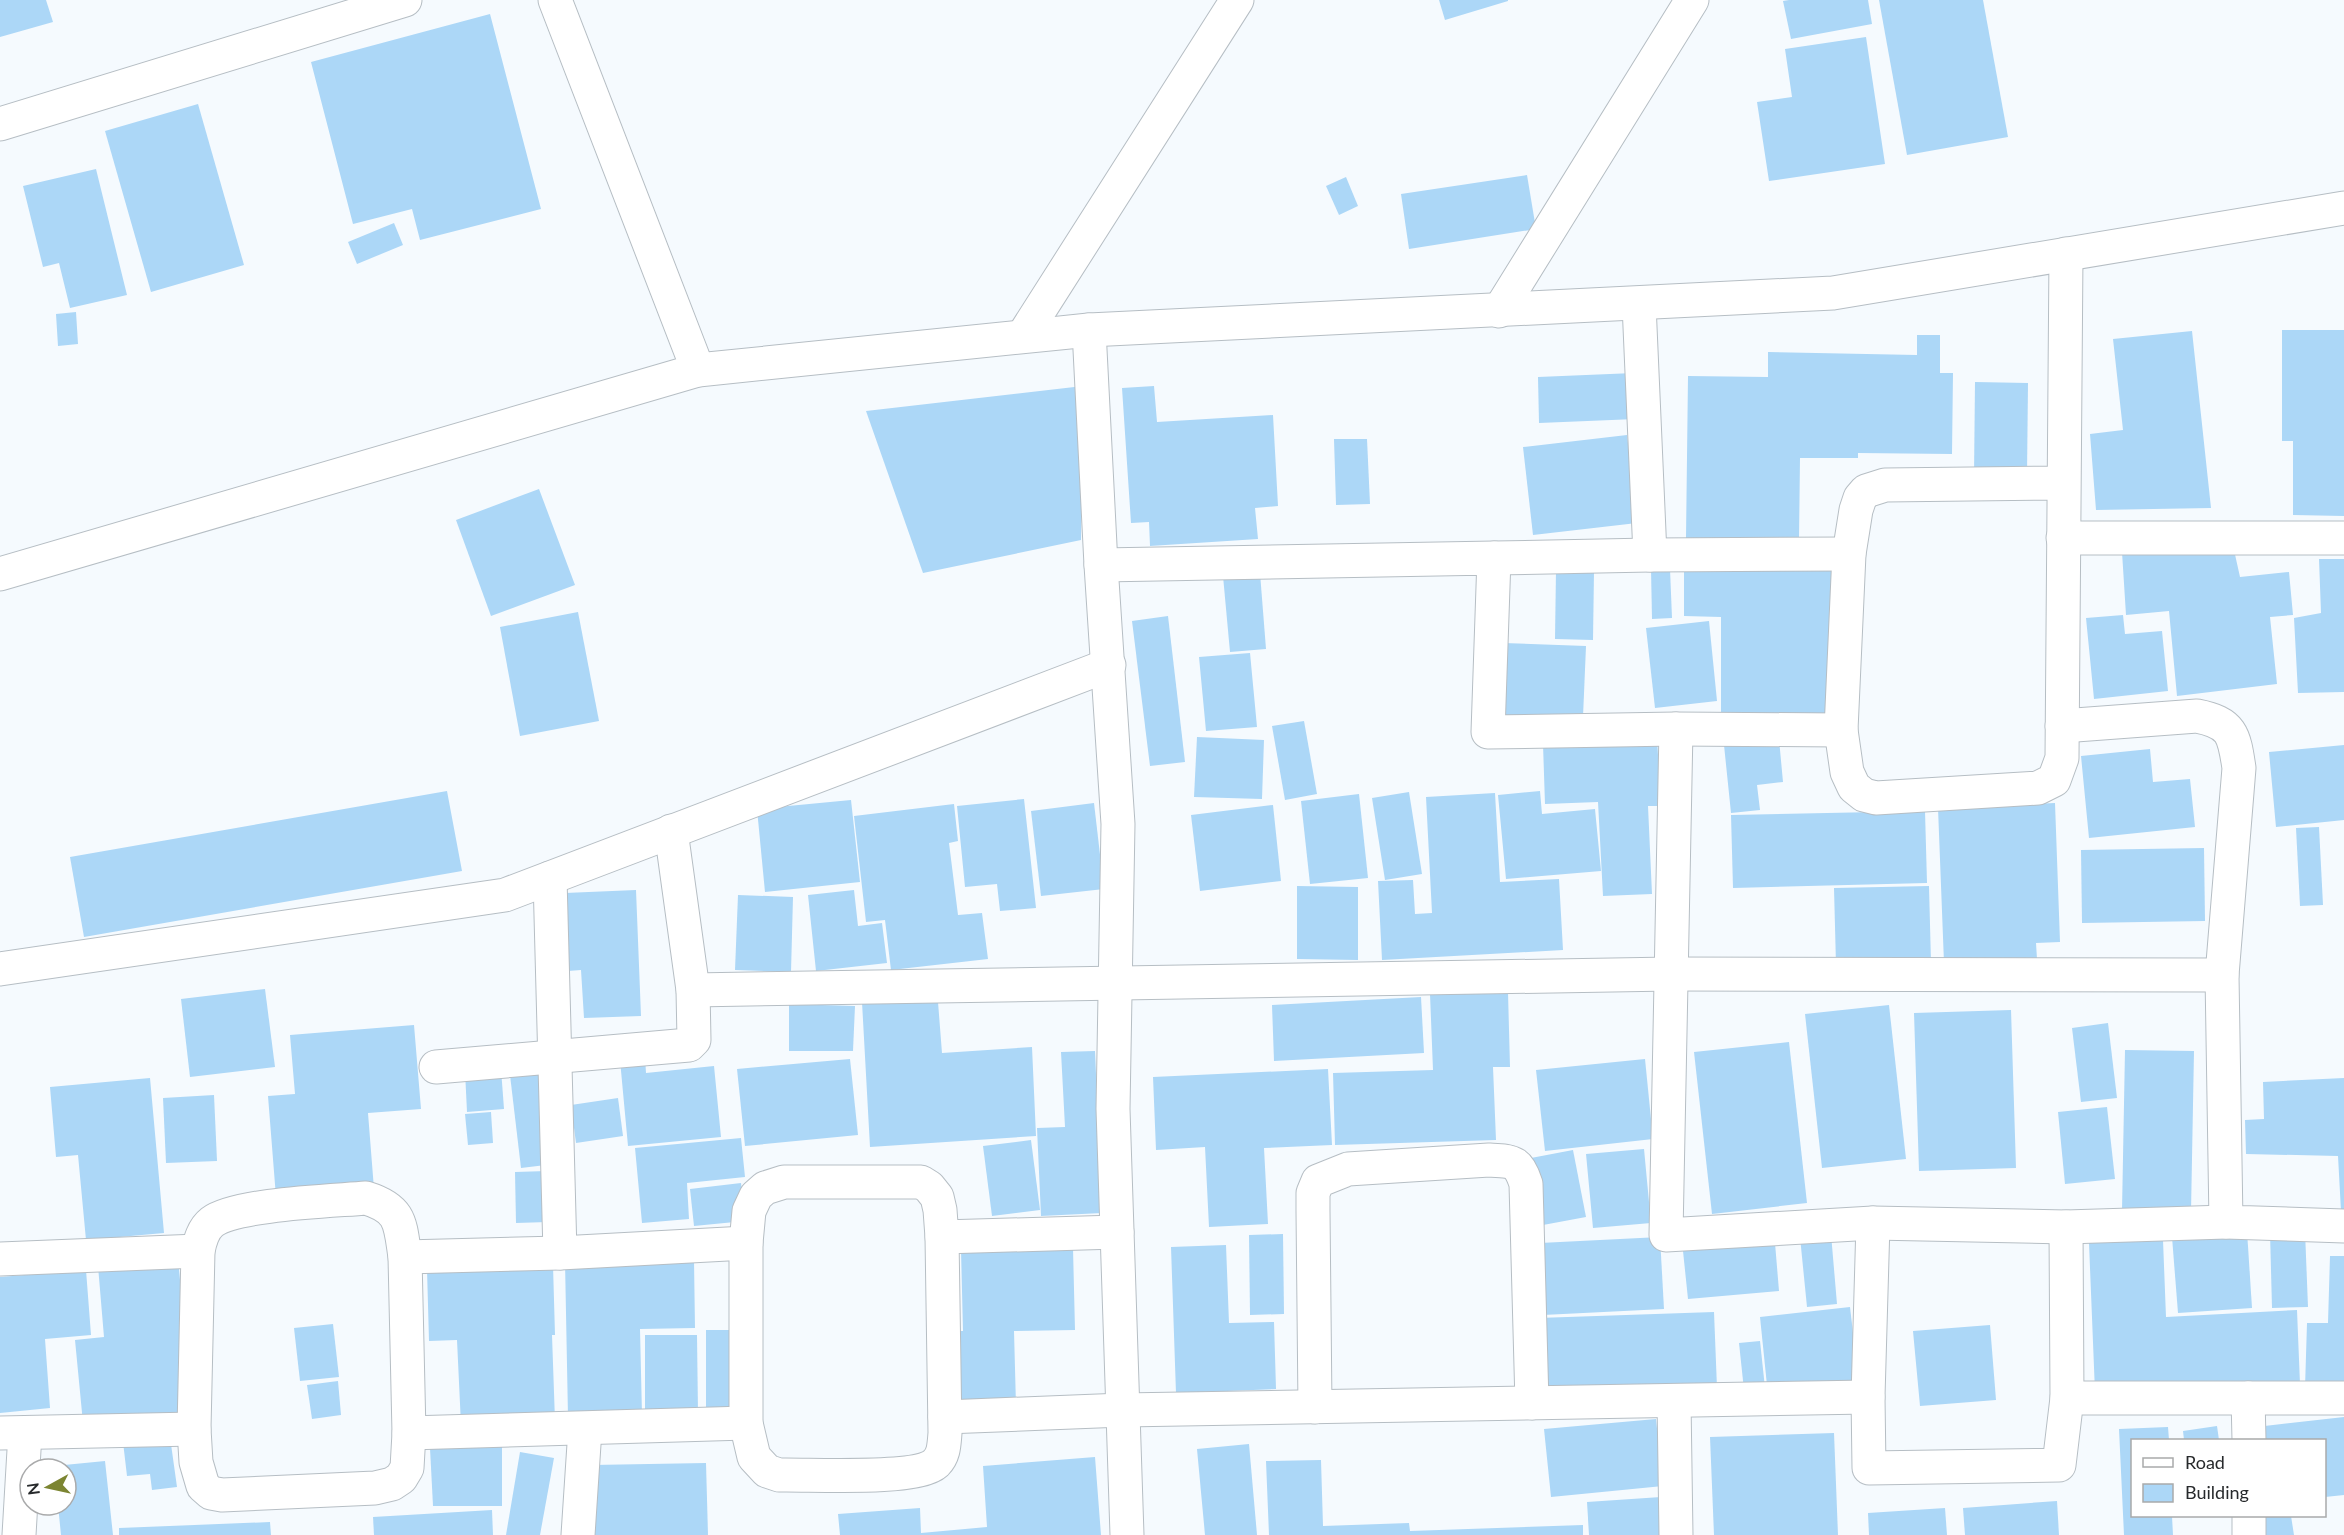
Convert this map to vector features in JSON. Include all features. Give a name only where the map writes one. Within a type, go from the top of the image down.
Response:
[{"type":"street","points":[[0,124],[405,0]]},
{"type":"street","points":[[555,0],[698,370]]},
{"type":"street","points":[[1023,336],[1237,0]]},
{"type":"street","points":[[1499,310],[1692,0]]},
{"type":"street","points":[[0,574],[698,370],[1089,330],[1833,293],[2344,208]]},
{"type":"street","points":[[2064,483],[1885,485],[1872,488],[1860,498],[1849,554],[1841,730],[1847,772],[1854,787],[1864,795],[1876,798],[2026,789],[2047,785],[2054,780],[2062,758],[2066,254]]},
{"type":"street","points":[[1640,304],[1650,555]]},
{"type":"street","points":[[1089,330],[1118,824],[1113,1109],[1127,1535]]},
{"type":"street","points":[[2063,538],[2344,538]]},
{"type":"street","points":[[1101,565],[1650,555],[1849,554]]},
{"type":"street","points":[[1494,558],[1488,732],[1676,729],[1841,730]]},
{"type":"street","points":[[0,969],[505,895],[1109,665]]},
{"type":"street","points":[[2062,726],[2197,716],[2215,720],[2228,728],[2235,742],[2239,768],[2222,975],[2226,1222]]},
{"type":"street","points":[[1676,729],[1666,1235],[1873,1223],[2066,1227],[2226,1222],[2344,1226]]},
{"type":"street","points":[[436,1067],[689,1045],[694,1040],[696,1035],[693,990],[671,831]]},
{"type":"street","points":[[550,878],[560,1253]]},
{"type":"street","points":[[693,990],[1671,974],[2222,975]]},
{"type":"street","points":[[1315,1407],[1312,1211],[1313,1193],[1318,1180],[1348,1169],[1489,1160],[1511,1162],[1521,1168],[1526,1184],[1532,1403]]},
{"type":"street","points":[[784,1182],[921,1182],[929,1187],[937,1197],[942,1237],[945,1417],[943,1454],[934,1465],[919,1471],[898,1474],[779,1475],[767,1471],[754,1457],[746,1424],[746,1243],[749,1211],[756,1196],[765,1188],[784,1182]]},
{"type":"street","points":[[366,1198],[383,1203],[393,1212],[399,1223],[405,1257],[409,1433],[407,1468],[401,1478],[392,1484],[375,1488],[222,1495],[211,1493],[203,1486],[199,1477],[194,1429],[198,1251],[202,1234],[212,1222],[235,1212],[366,1198]]},
{"type":"street","points":[[1873,1223],[1868,1397],[1869,1468],[2059,1465],[2067,1398],[2066,1227]]},
{"type":"street","points":[[942,1237],[1117,1232]]},
{"type":"street","points":[[405,1257],[560,1253],[746,1243]]},
{"type":"street","points":[[0,1259],[198,1251]]},
{"type":"street","points":[[945,1417],[1123,1410],[1868,1397]]},
{"type":"street","points":[[2067,1398],[2344,1398]]},
{"type":"street","points":[[2248,1398],[2249,1439]]},
{"type":"street","points":[[1674,1401],[1676,1535]]},
{"type":"street","points":[[409,1433],[746,1424]]},
{"type":"street","points":[[19,1535],[13,1433],[194,1429]]},
{"type":"street","points":[[578,1535],[585,1429]]},
{"type":"street","points":[[2249,1517],[2249,1535]]},
{"type":"building","points":[[0,0],[46,0],[53,22],[0,37]]},
{"type":"building","points":[[1439,0],[1508,0],[1508,1],[1445,20]]},
{"type":"building","points":[[1868,0],[1872,24],[1791,39],[1783,1]]},
{"type":"building","points":[[1879,0],[1983,0],[2008,137],[1907,155]]},
{"type":"building","points":[[490,14],[541,209],[420,240],[412,209],[353,224],[311,62]]},
{"type":"building","points":[[1866,37],[1885,164],[1769,181],[1757,102],[1792,97],[1785,49]]},
{"type":"building","points":[[198,104],[244,265],[151,292],[105,131]]},
{"type":"building","points":[[96,169],[127,295],[70,308],[59,263],[43,267],[23,186]]},
{"type":"building","points":[[1527,175],[1536,229],[1409,249],[1401,194]]},
{"type":"building","points":[[1346,177],[1358,206],[1339,215],[1326,186]]},
{"type":"building","points":[[394,223],[403,245],[357,264],[348,242]]},
{"type":"building","points":[[76,312],[78,344],[58,346],[56,314]]},
{"type":"building","points":[[2282,330],[2344,330],[2344,516],[2293,515],[2293,441],[2282,441]]},
{"type":"building","points":[[2192,331],[2211,508],[2096,510],[2090,434],[2123,430],[2113,339]]},
{"type":"building","points":[[1917,335],[1940,335],[1940,373],[1953,373],[1952,454],[1858,453],[1858,458],[1800,458],[1799,540],[1686,538],[1688,376],[1768,377],[1768,352],[1917,355]]},
{"type":"building","points":[[1634,373],[1636,419],[1539,423],[1538,377]]},
{"type":"building","points":[[1975,382],[2028,383],[2027,475],[1974,476]]},
{"type":"building","points":[[1083,386],[1081,540],[923,573],[866,411]]},
{"type":"building","points":[[1154,386],[1157,422],[1273,415],[1278,506],[1255,508],[1258,539],[1150,546],[1149,522],[1131,523],[1122,388]]},
{"type":"building","points":[[1627,435],[1637,523],[1533,535],[1523,447]]},
{"type":"building","points":[[1334,439],[1367,439],[1370,504],[1336,505]]},
{"type":"building","points":[[539,489],[575,585],[491,616],[456,520]]},
{"type":"building","points":[[2234,550],[2240,577],[2289,572],[2293,615],[2270,617],[2277,684],[2177,696],[2169,611],[2126,615],[2122,552]]},
{"type":"building","points":[[2319,559],[2344,559],[2344,692],[2298,693],[2294,618],[2321,613]]},
{"type":"building","points":[[1651,569],[1670,569],[1672,618],[1652,619]]},
{"type":"building","points":[[1684,569],[1834,569],[1834,721],[1721,721],[1721,617],[1684,616]]},
{"type":"building","points":[[1556,570],[1594,571],[1593,640],[1555,639]]},
{"type":"building","points":[[1260,573],[1266,649],[1230,652],[1223,576]]},
{"type":"building","points":[[578,612],[599,721],[520,736],[500,627]]},
{"type":"building","points":[[2123,615],[2125,634],[2162,631],[2168,691],[2094,699],[2086,618]]},
{"type":"building","points":[[1168,616],[1185,762],[1150,766],[1132,621]]},
{"type":"building","points":[[1709,621],[1717,701],[1655,708],[1646,628]]},
{"type":"building","points":[[1503,643],[1586,646],[1583,717],[1501,715]]},
{"type":"building","points":[[1250,653],[1257,727],[1206,731],[1199,657]]},
{"type":"building","points":[[1304,721],[1317,794],[1285,800],[1272,726]]},
{"type":"building","points":[[1197,737],[1264,740],[1262,799],[1194,797]]},
{"type":"building","points":[[1657,738],[1661,806],[1648,806],[1652,894],[1603,896],[1598,802],[1545,804],[1543,744]]},
{"type":"building","points":[[1779,739],[1783,782],[1757,785],[1760,810],[1731,813],[1724,745]]},
{"type":"building","points":[[2344,745],[2344,820],[2276,827],[2269,752]]},
{"type":"building","points":[[2150,749],[2153,782],[2190,779],[2195,827],[2089,838],[2081,756]]},
{"type":"building","points":[[447,791],[462,871],[84,937],[70,857]]},
{"type":"building","points":[[1540,791],[1542,814],[1595,809],[1601,871],[1506,879],[1498,795]]},
{"type":"building","points":[[1409,792],[1422,874],[1385,880],[1372,798]]},
{"type":"building","points":[[1495,793],[1500,882],[1559,879],[1563,950],[1382,960],[1378,881],[1413,880],[1415,914],[1432,913],[1426,797]]},
{"type":"building","points":[[1359,794],[1368,878],[1310,884],[1301,801]]},
{"type":"building","points":[[1024,799],[1036,908],[1000,911],[997,884],[965,887],[957,806]]},
{"type":"building","points":[[851,800],[860,882],[765,892],[757,809]]},
{"type":"building","points":[[1094,803],[1104,889],[1041,896],[1031,811]]},
{"type":"building","points":[[2055,803],[2060,942],[2036,943],[2037,959],[1944,963],[1938,808]]},
{"type":"building","points":[[954,804],[958,841],[949,843],[958,915],[982,913],[988,959],[891,970],[885,920],[866,922],[854,816]]},
{"type":"building","points":[[1273,805],[1281,881],[1200,891],[1191,815]]},
{"type":"building","points":[[1925,811],[1927,883],[1733,888],[1731,815]]},
{"type":"building","points":[[2319,827],[2323,905],[2300,906],[2296,828]]},
{"type":"building","points":[[2204,848],[2205,921],[2082,923],[2081,850]]},
{"type":"building","points":[[1297,886],[1358,887],[1358,960],[1297,959]]},
{"type":"building","points":[[1929,886],[1931,963],[1836,965],[1834,888]]},
{"type":"building","points":[[636,890],[641,1016],[584,1018],[581,970],[568,971],[565,893]]},
{"type":"building","points":[[854,890],[858,926],[882,923],[887,963],[816,971],[808,895]]},
{"type":"building","points":[[738,895],[793,897],[791,972],[735,970]]},
{"type":"building","points":[[265,989],[275,1067],[190,1077],[181,999]]},
{"type":"building","points":[[1508,992],[1510,1067],[1493,1067],[1496,1140],[1335,1145],[1333,1073],[1433,1070],[1430,994]]},
{"type":"building","points":[[1421,997],[1424,1053],[1274,1061],[1272,1005]]},
{"type":"building","points":[[862,1002],[938,1002],[942,1053],[1032,1047],[1036,1136],[870,1147]]},
{"type":"building","points":[[789,1004],[855,1006],[853,1051],[789,1051]]},
{"type":"building","points":[[1889,1005],[1906,1159],[1822,1168],[1805,1014]]},
{"type":"building","points":[[2011,1010],[2016,1168],[1919,1171],[1914,1013]]},
{"type":"building","points":[[2108,1023],[2117,1098],[2081,1102],[2072,1028]]},
{"type":"building","points":[[414,1025],[421,1109],[368,1113],[374,1189],[276,1197],[268,1096],[295,1094],[290,1035]]},
{"type":"building","points":[[1789,1042],[1807,1203],[1712,1214],[1694,1052]]},
{"type":"building","points":[[2125,1050],[2194,1051],[2191,1212],[2122,1211]]},
{"type":"building","points":[[1095,1051],[1102,1213],[1041,1216],[1037,1128],[1065,1127],[1061,1052]]},
{"type":"building","points":[[645,1057],[646,1073],[714,1066],[721,1137],[628,1146],[620,1060]]},
{"type":"building","points":[[850,1059],[858,1135],[745,1146],[737,1069]]},
{"type":"building","points":[[1645,1059],[1653,1139],[1545,1151],[1536,1070]]},
{"type":"building","points":[[501,1069],[504,1109],[467,1112],[465,1071]]},
{"type":"building","points":[[1328,1069],[1332,1145],[1264,1148],[1268,1224],[1209,1227],[1205,1147],[1156,1150],[1153,1077]]},
{"type":"building","points":[[544,1072],[554,1164],[521,1168],[510,1075]]},
{"type":"building","points":[[150,1078],[164,1233],[86,1240],[78,1155],[56,1157],[50,1087]]},
{"type":"building","points":[[2344,1078],[2344,1211],[2341,1211],[2338,1156],[2246,1154],[2245,1120],[2264,1119],[2263,1082]]},
{"type":"building","points":[[214,1095],[217,1161],[166,1163],[163,1098]]},
{"type":"building","points":[[618,1098],[623,1136],[576,1143],[571,1105]]},
{"type":"building","points":[[2107,1107],[2115,1179],[2065,1184],[2058,1112]]},
{"type":"building","points":[[491,1112],[493,1143],[468,1145],[465,1114]]},
{"type":"building","points":[[741,1138],[745,1177],[687,1183],[689,1219],[642,1223],[635,1148]]},
{"type":"building","points":[[1031,1140],[1040,1210],[992,1216],[983,1146]]},
{"type":"building","points":[[1644,1149],[1651,1223],[1593,1228],[1586,1154]]},
{"type":"building","points":[[1573,1150],[1586,1217],[1543,1225],[1531,1158]]},
{"type":"building","points":[[547,1171],[548,1222],[516,1223],[515,1172]]},
{"type":"building","points":[[741,1183],[745,1221],[694,1226],[690,1189]]},
{"type":"building","points":[[2247,1231],[2252,1308],[2178,1313],[2172,1237]]},
{"type":"building","points":[[2305,1231],[2308,1307],[2272,1308],[2270,1232]]},
{"type":"building","points":[[1283,1234],[1284,1314],[1250,1315],[1249,1235]]},
{"type":"building","points":[[1831,1234],[1837,1304],[1807,1307],[1800,1237]]},
{"type":"building","points":[[1660,1237],[1664,1309],[1543,1315],[1540,1243]]},
{"type":"building","points":[[2163,1240],[2166,1317],[2297,1310],[2300,1384],[2095,1392],[2089,1243]]},
{"type":"building","points":[[1775,1243],[1779,1291],[1688,1299],[1683,1251]]},
{"type":"building","points":[[1226,1245],[1229,1323],[1274,1322],[1276,1389],[1176,1393],[1171,1247]]},
{"type":"building","points":[[1073,1248],[1075,1330],[1014,1331],[1016,1406],[961,1407],[959,1331],[963,1331],[961,1250]]},
{"type":"building","points":[[2330,1256],[2344,1256],[2344,1390],[2305,1388],[2307,1323],[2328,1323]]},
{"type":"building","points":[[178,1259],[186,1342],[187,1413],[83,1423],[75,1340],[104,1337],[98,1266]]},
{"type":"building","points":[[694,1260],[695,1328],[640,1329],[642,1415],[568,1417],[565,1261]]},
{"type":"building","points":[[553,1265],[555,1335],[552,1335],[555,1421],[461,1425],[457,1340],[429,1341],[427,1269]]},
{"type":"building","points":[[86,1270],[91,1335],[45,1339],[50,1408],[0,1413],[0,1277]]},
{"type":"building","points":[[1850,1307],[1859,1385],[1768,1395],[1760,1317]]},
{"type":"building","points":[[1714,1312],[1717,1388],[1541,1394],[1538,1318]]},
{"type":"building","points":[[333,1324],[339,1377],[300,1381],[294,1328]]},
{"type":"building","points":[[1990,1325],[1996,1400],[1920,1406],[1913,1331]]},
{"type":"building","points":[[706,1330],[739,1330],[739,1411],[706,1411]]},
{"type":"building","points":[[645,1335],[697,1335],[698,1414],[645,1414]]},
{"type":"building","points":[[1760,1341],[1765,1388],[1744,1390],[1739,1343]]},
{"type":"building","points":[[338,1381],[341,1415],[312,1419],[307,1385]]},
{"type":"building","points":[[2344,1417],[2344,1495],[2326,1497],[2326,1439],[2258,1439],[2256,1427]]},
{"type":"building","points":[[1656,1419],[1663,1486],[1551,1497],[1544,1429]]},
{"type":"building","points":[[2217,1426],[2219,1439],[2184,1439],[2183,1431]]},
{"type":"building","points":[[2168,1427],[2169,1439],[2131,1439],[2131,1517],[2172,1517],[2173,1535],[2124,1535],[2119,1429]]},
{"type":"building","points":[[1834,1433],[1838,1535],[1714,1535],[1710,1437]]},
{"type":"building","points":[[170,1437],[177,1487],[152,1490],[150,1474],[127,1476],[123,1442]]},
{"type":"building","points":[[502,1444],[502,1506],[433,1506],[430,1448]]},
{"type":"building","points":[[1249,1444],[1257,1535],[1205,1535],[1197,1449]]},
{"type":"building","points":[[520,1452],[554,1458],[540,1535],[506,1535]]},
{"type":"building","points":[[1095,1457],[1101,1535],[840,1535],[838,1514],[920,1508],[921,1533],[987,1527],[983,1466]]},
{"type":"building","points":[[1321,1460],[1323,1526],[1409,1523],[1410,1531],[1583,1525],[1583,1535],[1269,1535],[1266,1461]]},
{"type":"building","points":[[105,1461],[113,1535],[61,1535],[59,1517],[78,1517],[78,1464]]},
{"type":"building","points":[[706,1463],[708,1535],[593,1535],[592,1465]]},
{"type":"building","points":[[1661,1497],[1664,1535],[1589,1535],[1587,1502]]},
{"type":"building","points":[[2057,1501],[2059,1535],[1965,1535],[1963,1508]]},
{"type":"building","points":[[1945,1508],[1947,1535],[1869,1535],[1868,1513]]},
{"type":"building","points":[[492,1510],[493,1535],[374,1535],[373,1517]]},
{"type":"building","points":[[2291,1517],[2294,1535],[2261,1535],[2259,1518]]},
{"type":"building","points":[[270,1522],[271,1535],[119,1535],[119,1528]]}]
